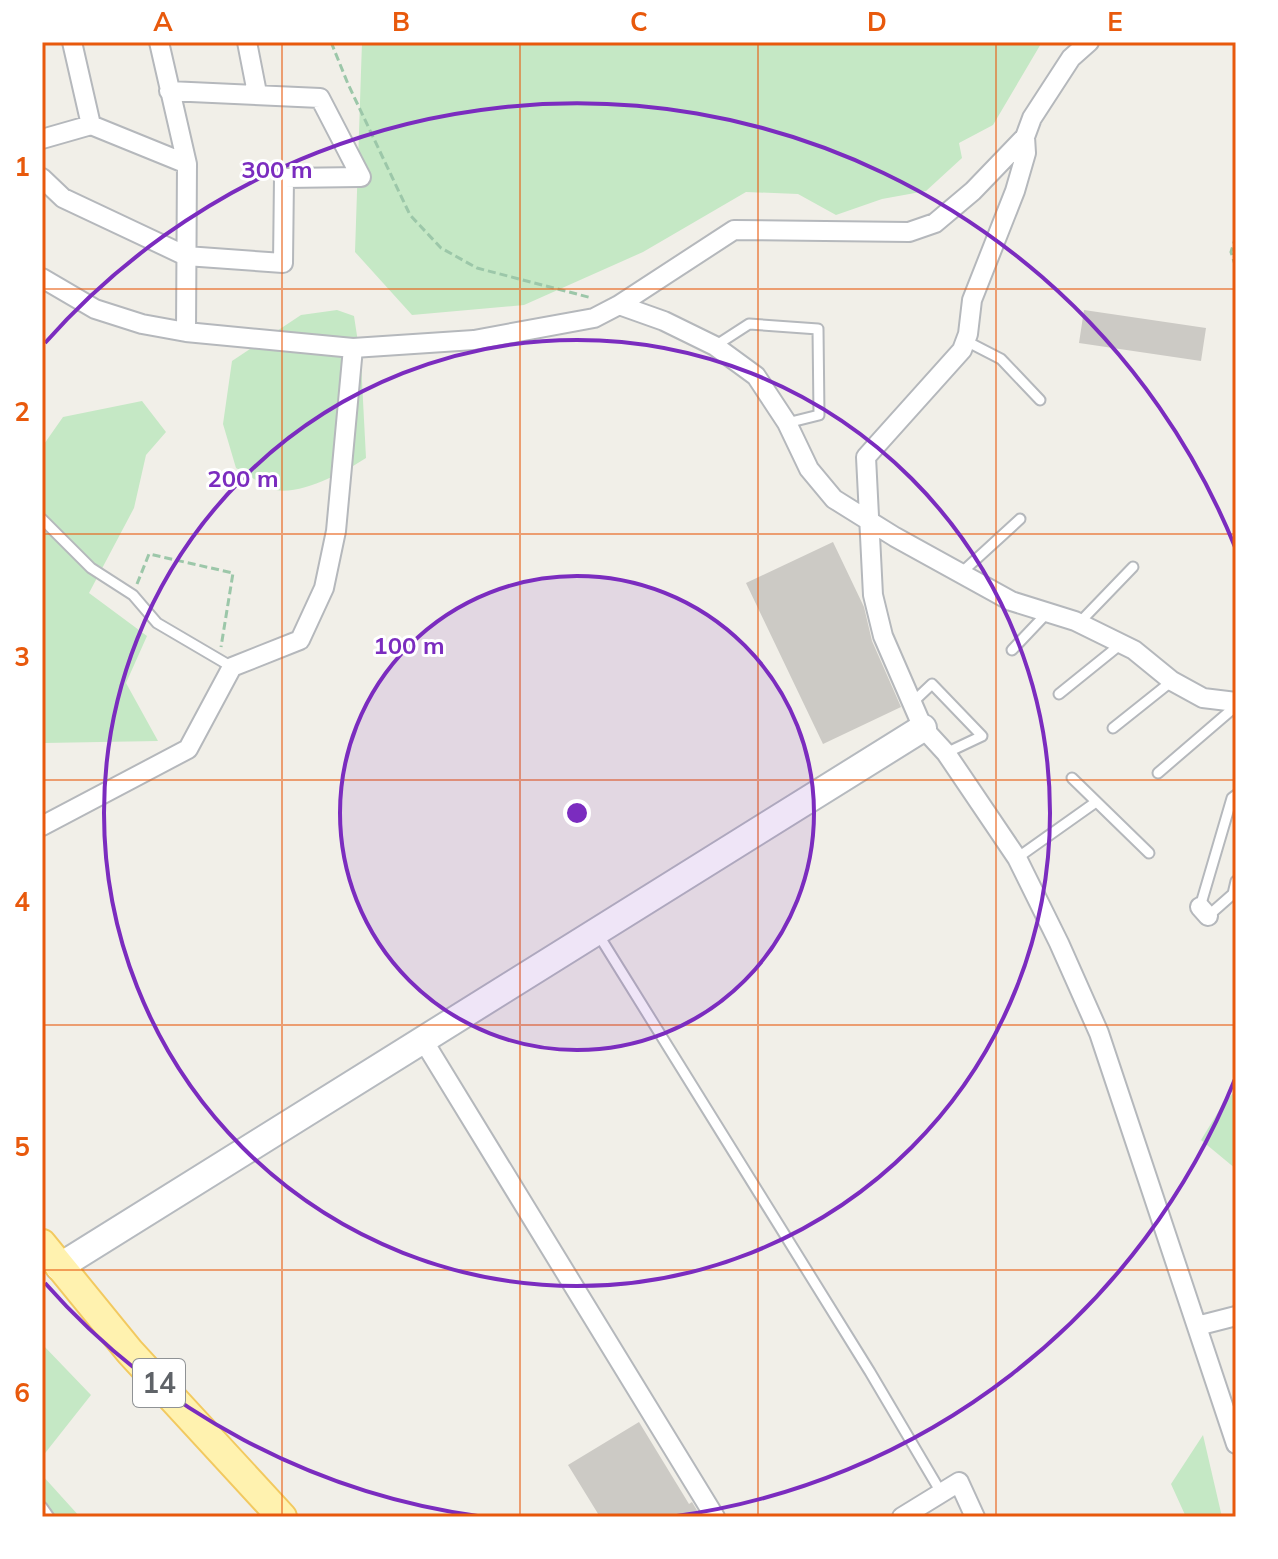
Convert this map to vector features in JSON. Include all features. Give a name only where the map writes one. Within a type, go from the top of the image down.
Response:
[{"type":"main road","name":"14","points":[[50,1255],[130,1352],[282,1517]]},
{"type":"street","points":[[72,42],[91,125]]},
{"type":"street","points":[[159,42],[187,164],[186,332]]},
{"type":"street","points":[[247,42],[257,93]]},
{"type":"street","points":[[42,278],[95,309],[142,324],[186,332],[353,348],[474,340],[594,318],[734,230],[909,232],[935,223],[973,191],[1025,137],[1032,118],[1071,58],[1089,42]]},
{"type":"street","points":[[42,178],[63,198],[186,256],[283,263],[284,178],[361,177],[320,98],[169,91]]},
{"type":"street","points":[[42,139],[91,125],[187,164]]},
{"type":"street","points":[[1025,137],[1026,153],[1015,191],[972,300],[962,350],[866,457],[873,595],[883,636],[923,728],[946,753],[1017,858],[1099,1033],[1236,1444]]},
{"type":"street","points":[[619,305],[664,321],[715,346],[756,376],[787,423],[809,469],[834,499],[1011,601],[1079,623],[1134,650],[1172,681],[1203,698],[1236,704]]},
{"type":"street","points":[[42,826],[188,749],[226,663],[300,640],[324,588],[336,531],[353,348]]},
{"type":"street","points":[[50,1255],[423,1040],[923,728]]},
{"type":"street","points":[[423,1040],[715,1517]]},
{"type":"street","points":[[1197,1326],[1236,1316]]},
{"type":"street","points":[[902,1517],[959,1482],[975,1517]]},
{"type":"lane","points":[[715,346],[749,324],[818,329],[819,415],[787,423]]},
{"type":"lane","points":[[966,341],[1001,359],[1040,400]]},
{"type":"lane","points":[[42,519],[91,568],[133,595],[157,623],[226,663]]},
{"type":"lane","points":[[961,573],[1020,519]]},
{"type":"lane","points":[[1079,623],[1133,567]]},
{"type":"lane","points":[[1012,650],[1048,612]]},
{"type":"lane","points":[[1059,694],[1121,644]]},
{"type":"lane","points":[[1113,728],[1172,681]]},
{"type":"lane","points":[[913,702],[932,684],[982,736],[946,753]]},
{"type":"lane","points":[[1158,773],[1236,704]]},
{"type":"lane","points":[[1072,778],[1149,853]]},
{"type":"lane","points":[[1236,795],[1232,798],[1204,912],[1233,894],[1236,881]]},
{"type":"lane","points":[[1017,858],[1096,802]]},
{"type":"lane","points":[[597,931],[942,1494]]},
{"type":"lane","points":[[42,1507],[49,1517]]},
{"type":"path","points":[[331,42],[410,215],[441,248],[477,268],[619,305]]},
{"type":"path","points":[[1236,236],[1231,252],[1236,268]]},
{"type":"path","points":[[133,595],[149,554],[233,573],[226,663]]},
{"type":"green space","points":[[362,42],[1042,42],[993,125],[959,143],[962,158],[926,191],[882,199],[836,215],[798,194],[746,192],[643,252],[524,305],[412,315],[355,252]]},
{"type":"green space","points":[[337,310],[354,316],[361,362],[366,458],[311,486],[276,490],[236,468],[223,424],[232,361],[301,315]]},
{"type":"green space","points":[[142,401],[166,432],[146,455],[134,508],[89,593],[147,636],[126,683],[158,741],[44,743],[42,447],[63,417]]},
{"type":"green space","points":[[1236,1090],[1236,1169],[1201,1140],[1223,1104]]},
{"type":"green space","points":[[42,1344],[91,1395],[42,1457]]},
{"type":"green space","points":[[1203,1435],[1222,1517],[1186,1517],[1171,1484]]},
{"type":"green space","points":[[42,1475],[80,1517],[42,1517]]},
{"type":"building","points":[[1084,310],[1206,328],[1201,361],[1079,343]]},
{"type":"building","points":[[833,542],[864,607],[872,641],[901,707],[823,744],[746,583]]},
{"type":"building","points":[[639,1422],[689,1504],[692,1502],[701,1517],[600,1517],[568,1465]]}]
